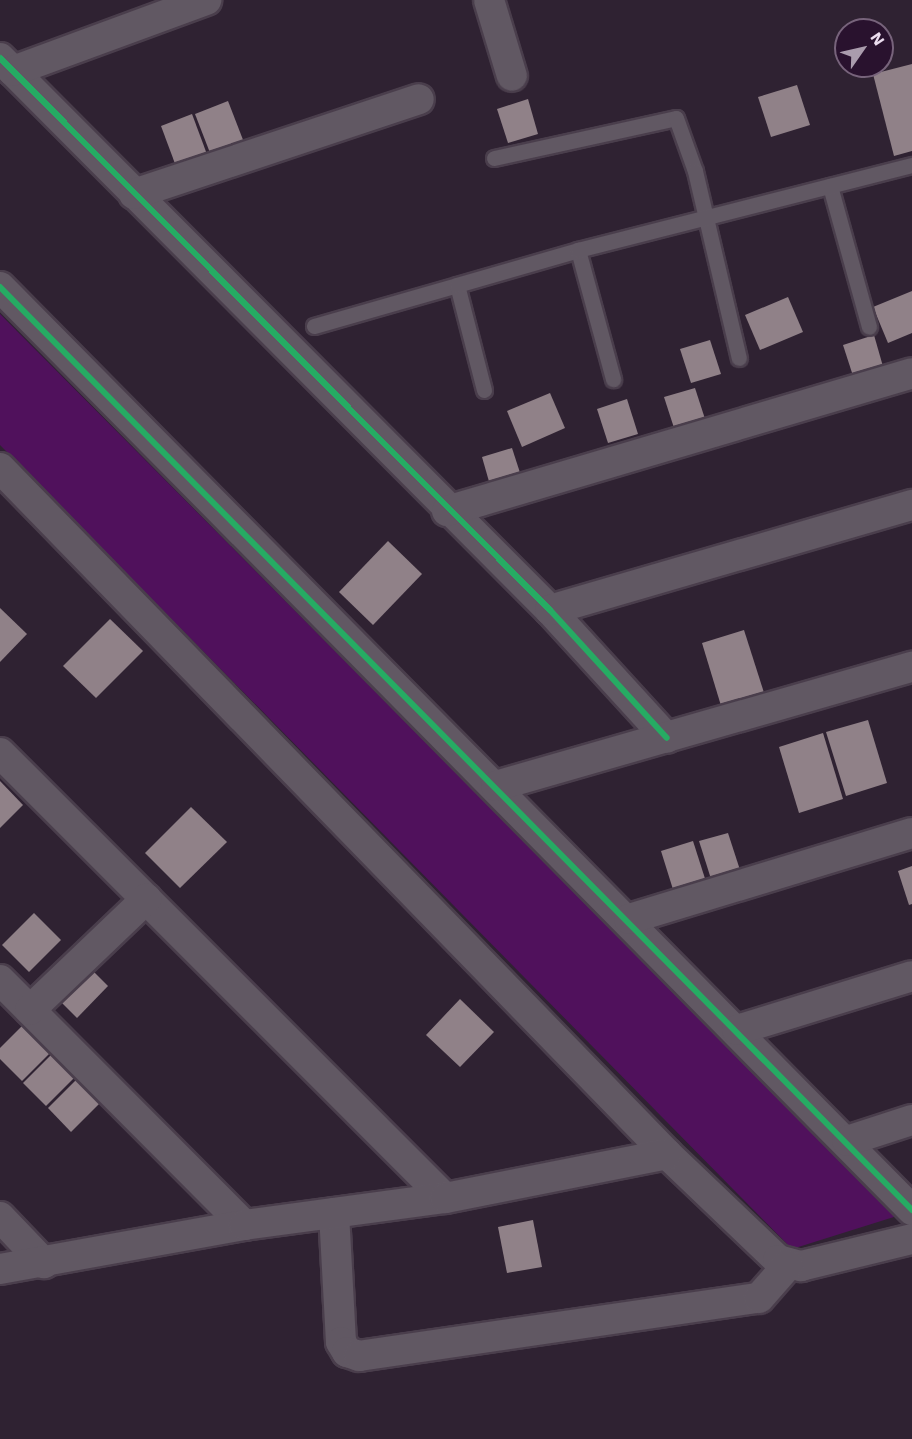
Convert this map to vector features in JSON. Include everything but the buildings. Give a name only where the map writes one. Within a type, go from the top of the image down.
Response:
[{"type":"street","points":[[206,0],[6,64],[447,511],[550,610],[667,738]]},
{"type":"street","points":[[489,0],[512,76]]},
{"type":"street","points":[[134,194],[419,99]]},
{"type":"street","points":[[0,287],[629,919],[912,1210]]},
{"type":"street","points":[[447,511],[912,373]]},
{"type":"street","points":[[0,468],[667,1154],[778,1260],[788,1265]]},
{"type":"street","points":[[550,610],[912,505]]},
{"type":"street","points":[[496,786],[912,667]]},
{"type":"street","points":[[0,753],[445,1198]]},
{"type":"street","points":[[629,919],[912,833]]},
{"type":"street","points":[[30,1010],[146,899]]},
{"type":"street","points":[[737,1030],[912,976]]},
{"type":"street","points":[[0,980],[244,1225]]},
{"type":"street","points":[[847,1141],[912,1120]]},
{"type":"street","points":[[0,1269],[44,1263],[244,1225],[445,1198],[667,1154]]},
{"type":"street","points":[[334,1213],[340,1342],[347,1352],[358,1356],[759,1298],[788,1265],[912,1239]]},
{"type":"street","points":[[0,1217],[44,1263]]},
{"type":"lane","points":[[494,158],[676,118],[706,218],[739,358]]},
{"type":"lane","points":[[314,326],[578,250],[912,165]]},
{"type":"lane","points":[[830,186],[869,327]]},
{"type":"lane","points":[[578,250],[613,379]]},
{"type":"lane","points":[[457,285],[484,390]]},
{"type":"shaded area","points":[[0,314],[897,1216],[792,1249],[0,445]]},
{"type":"cycle path","points":[[0,58],[550,610],[667,738]]},
{"type":"cycle path","points":[[0,287],[912,1210]]}]
